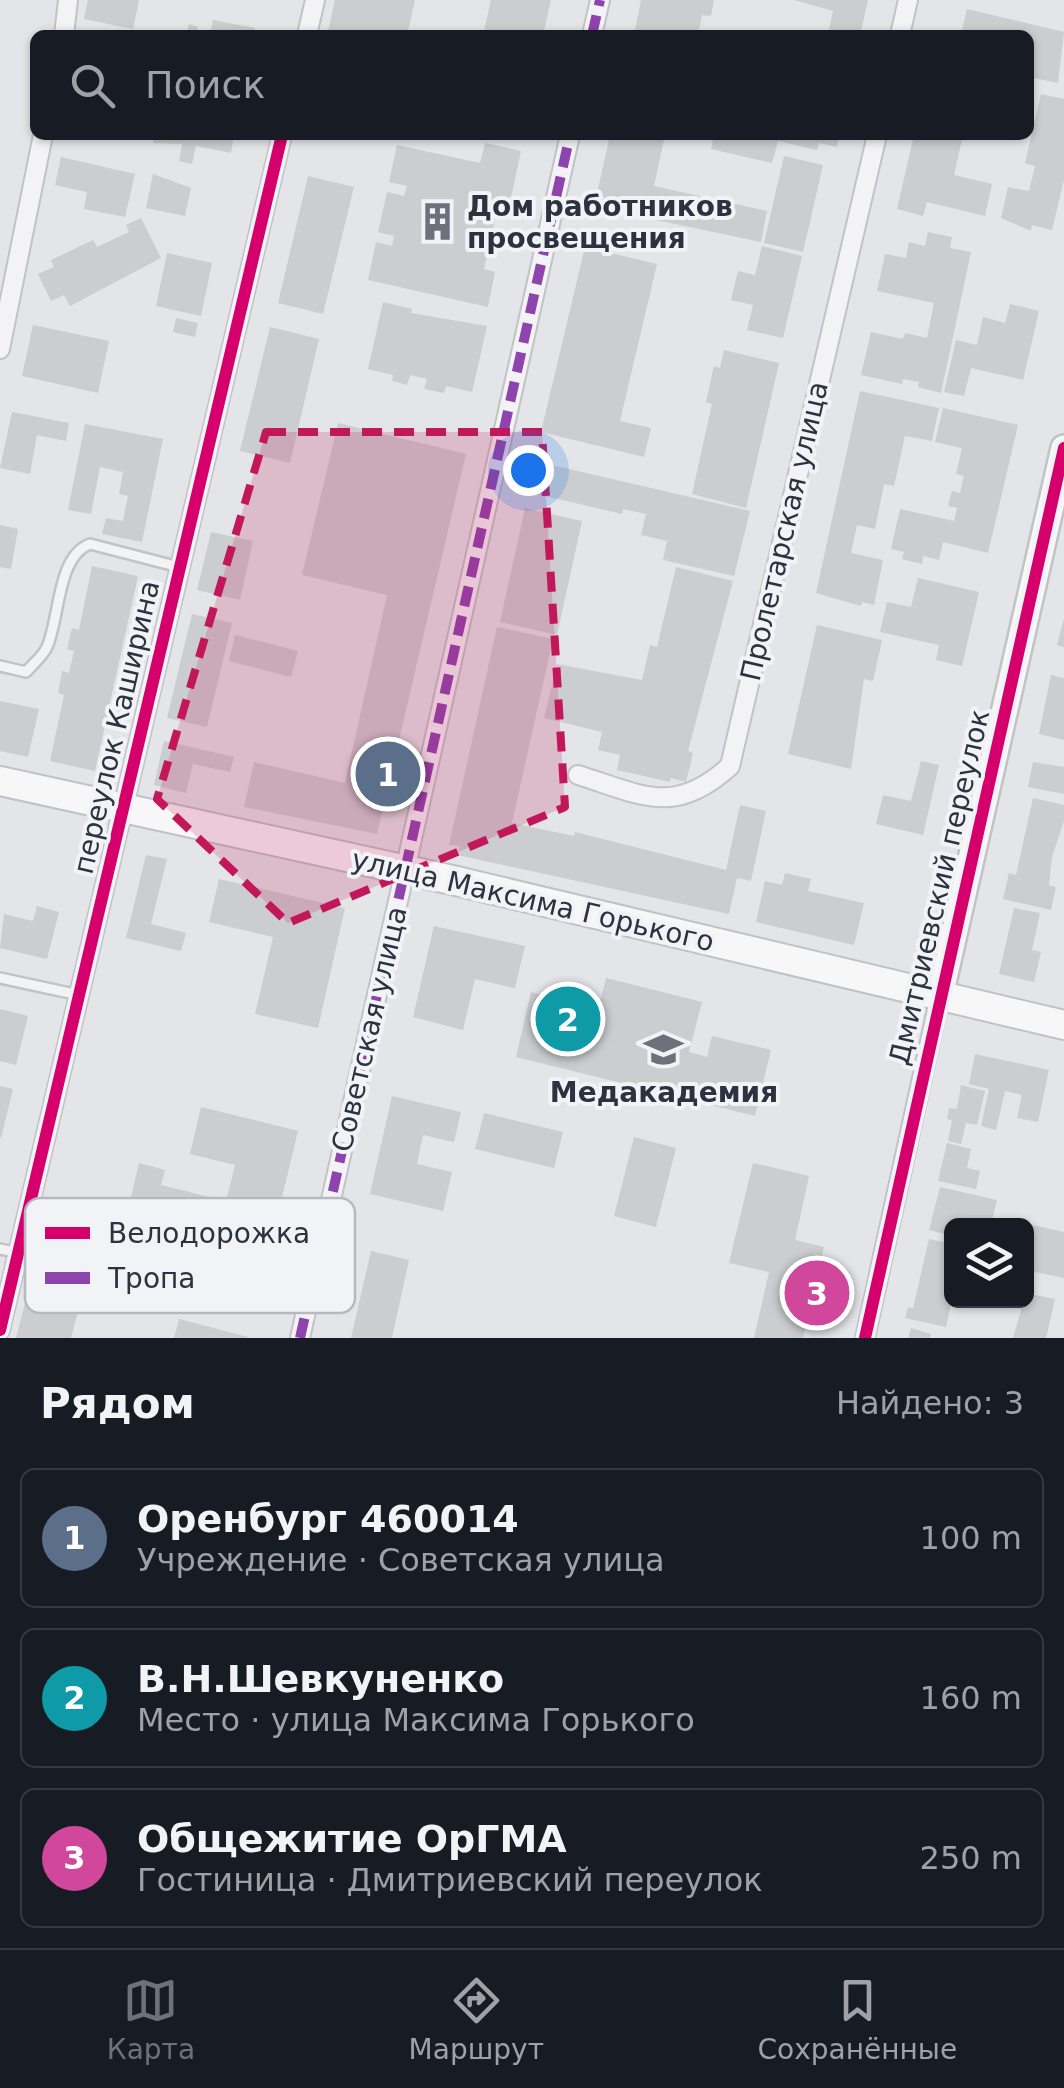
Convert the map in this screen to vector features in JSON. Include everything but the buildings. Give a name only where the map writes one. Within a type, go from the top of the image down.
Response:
[{"type":"main road","name":"улица Максима Горького","points":[[0,781],[405,869],[1064,1025]]},
{"type":"street","points":[[65,30],[68,0]]},
{"type":"street","points":[[308,30],[315,0]]},
{"type":"street","points":[[593,30],[600,0]]},
{"type":"street","points":[[901,30],[908,0]]},
{"type":"street","points":[[0,349],[42,140]]},
{"type":"street","name":"переулок Каширина","points":[[0,1330],[9,1251],[79,995],[281,140]]},
{"type":"street","name":"Советская улица","points":[[331,1198],[569,140]]},
{"type":"street","name":"Пролетарская улица","points":[[578,775],[662,799],[690,796],[730,766],[876,140]]},
{"type":"street","name":"Дмитриевский переулок","points":[[865,1338],[1064,448]]},
{"type":"street","name":"Советская улица","points":[[300,1338],[306,1313]]},
{"type":"lane","points":[[0,666],[26,672],[46,650],[70,562],[79,548],[90,544],[179,567]]},
{"type":"lane","points":[[0,978],[79,995]]},
{"type":"highlighted area","points":[[266,432],[542,432],[565,807],[288,923],[157,799]]},
{"type":"marked path","points":[[593,30],[600,0]]},
{"type":"marked path","points":[[331,1198],[569,140]]},
{"type":"marked path","points":[[300,1338],[306,1313]]},
{"type":"cycle path","points":[[31,1198],[281,140]]},
{"type":"cycle path","points":[[865,1338],[1064,448]]},
{"type":"cycle path","points":[[0,1330],[25,1224]]},
{"type":"place","name":"Дом работников просвещения","points":[[437,222]]},
{"type":"place","name":"Оренбург 460014","points":[[388,774]]},
{"type":"place","name":"В.Н.Шевкуненко","points":[[568,1019]]},
{"type":"place","name":"Медакадемия","points":[[664,1050]]},
{"type":"place","name":"Общежитие ОрГМА","points":[[817,1293]]}]
